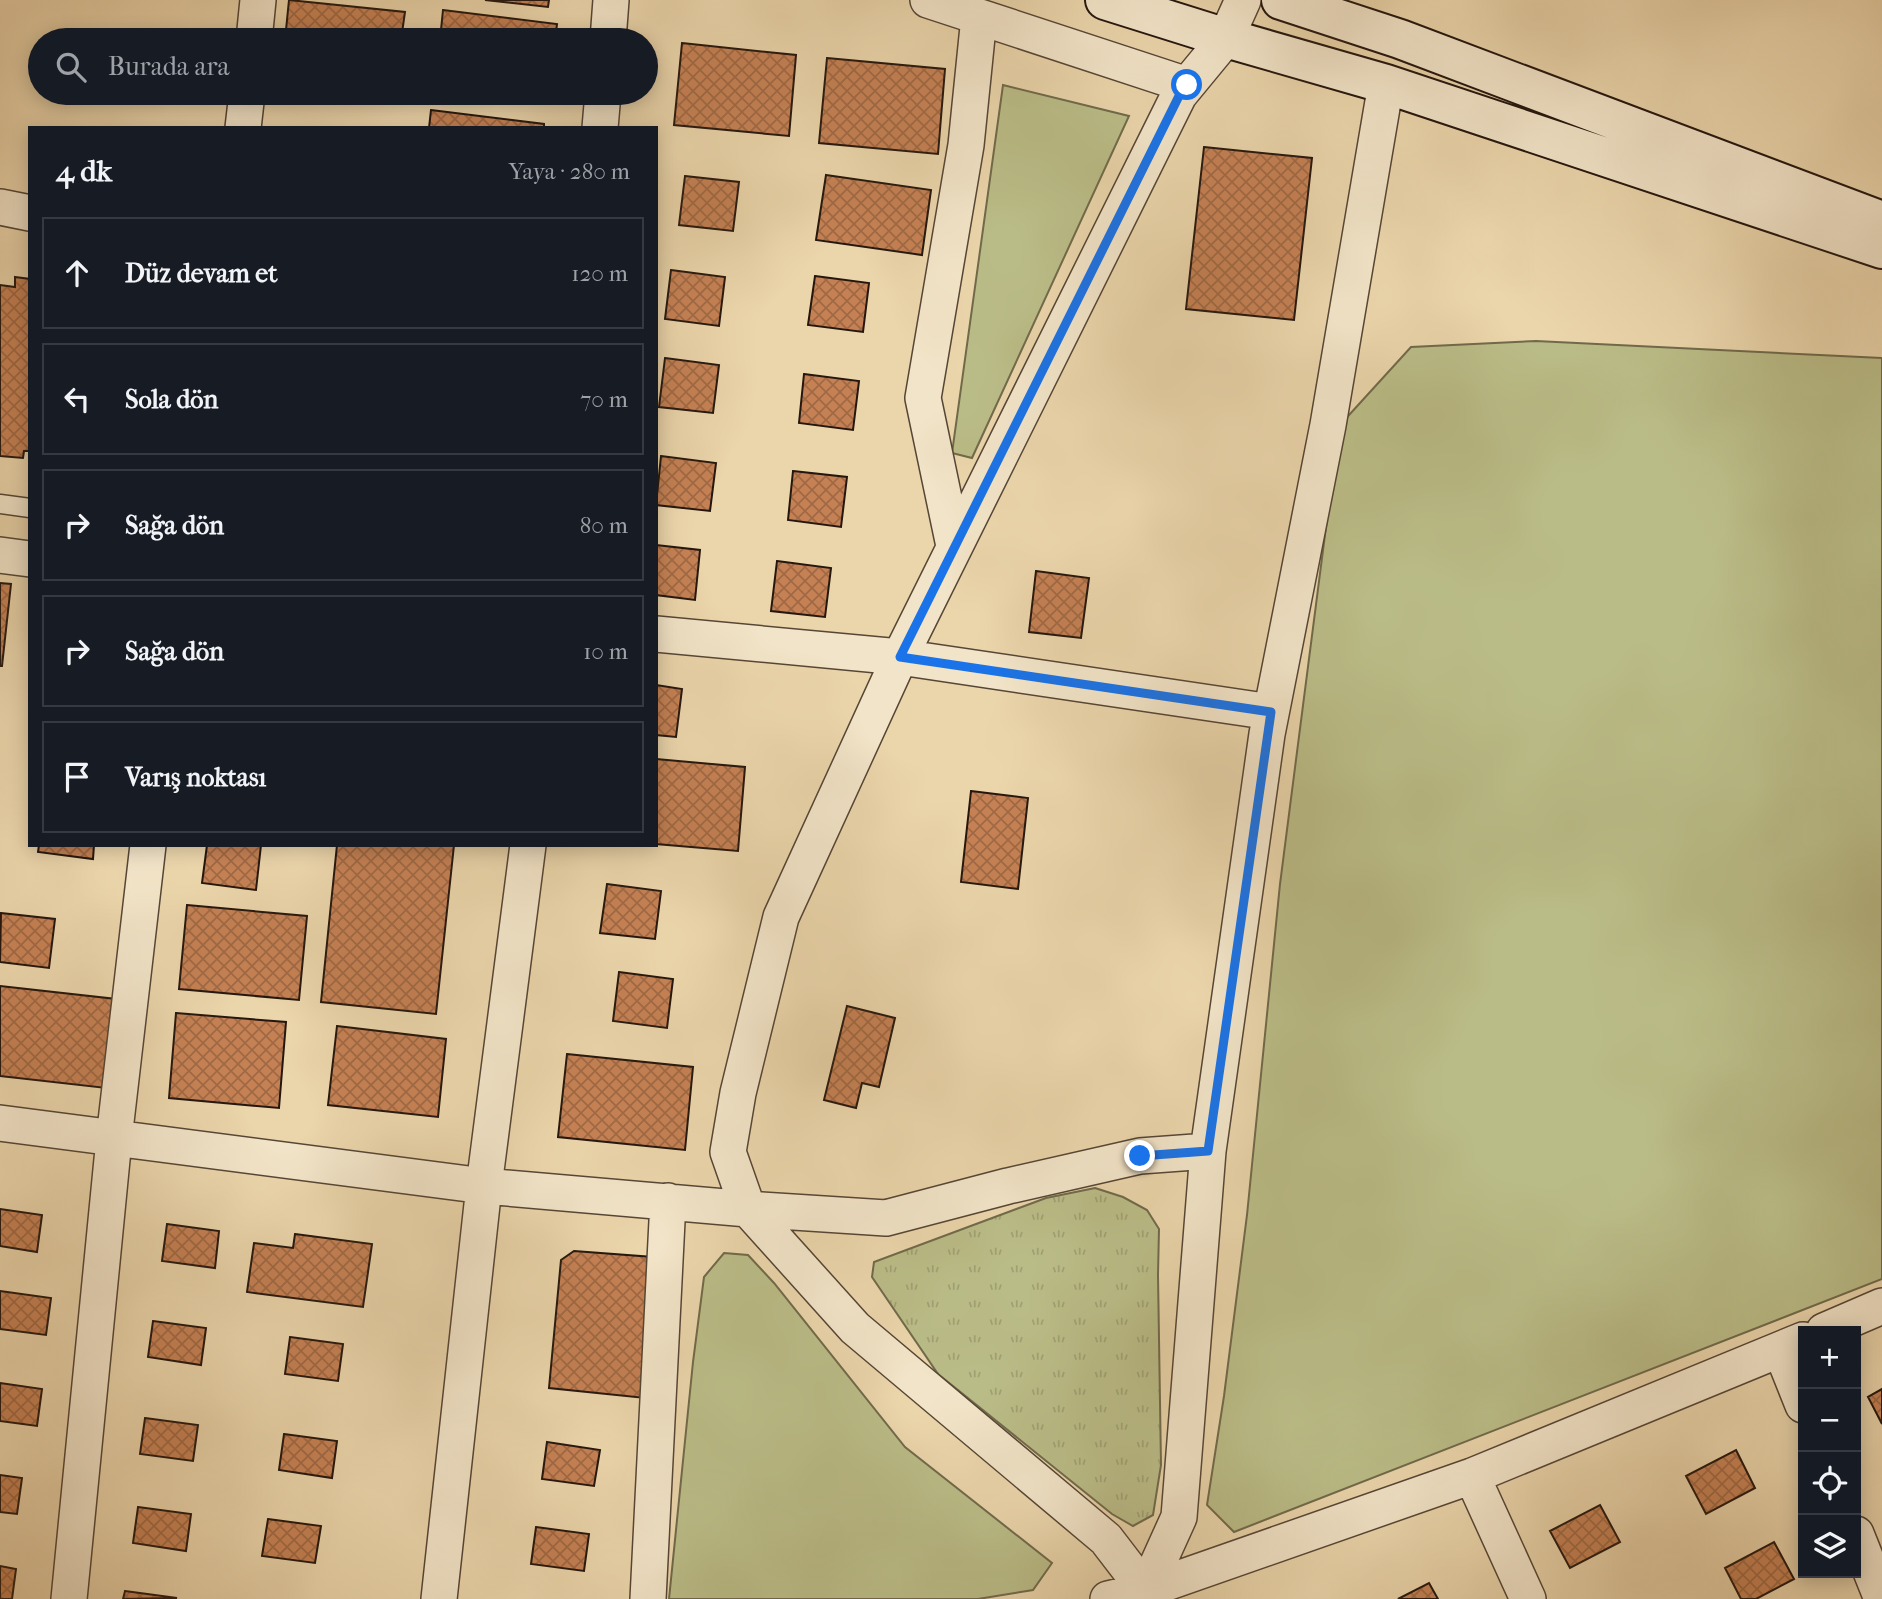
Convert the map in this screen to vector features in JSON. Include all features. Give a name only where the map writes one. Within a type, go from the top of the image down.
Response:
[{"type":"main road","points":[[1105,0],[1226,38],[1386,83],[1882,249]]},
{"type":"main road","points":[[1281,0],[1401,39],[1882,221]]},
{"type":"street","points":[[255,28],[258,0]]},
{"type":"street","points":[[609,28],[611,0]]},
{"type":"street","points":[[928,0],[1187,85]]},
{"type":"street","points":[[1149,1595],[1106,1539],[855,1328],[748,1209],[728,1153],[738,1093],[781,917],[900,657],[1180,94],[1226,38],[1242,0]]},
{"type":"street","points":[[954,546],[923,398],[966,145],[979,17]]},
{"type":"street","points":[[1149,1595],[1178,1517],[1208,1151],[1271,712],[1328,425],[1386,83]]},
{"type":"street","points":[[243,126],[246,105]]},
{"type":"street","points":[[600,126],[602,105]]},
{"type":"street","points":[[0,208],[28,213]]},
{"type":"street","points":[[0,555],[28,559]]},
{"type":"street","points":[[658,634],[900,657],[1271,712]]},
{"type":"street","points":[[69,1599],[114,1139],[148,847]]},
{"type":"street","points":[[439,1599],[484,1186],[528,847]]},
{"type":"street","points":[[0,1123],[484,1186],[748,1209],[886,1217],[1140,1156],[1208,1151]]},
{"type":"street","points":[[648,1599],[668,1201]]},
{"type":"street","points":[[1836,1326],[1882,1306]]},
{"type":"street","points":[[1108,1599],[1149,1595],[1472,1476],[1792,1345],[1800,1389]]},
{"type":"street","points":[[1472,1476],[1528,1599]]},
{"type":"street","points":[[1861,1546],[1882,1599]]},
{"type":"lane","points":[[0,504],[28,508]]},
{"type":"green space","points":[[1003,85],[1129,116],[972,458],[952,453]]},
{"type":"green space","points":[[1536,341],[1882,358],[1882,1279],[1234,1532],[1207,1505],[1247,1215],[1280,884],[1339,426],[1411,347]]},
{"type":"green space","points":[[1095,1188],[1123,1197],[1147,1210],[1159,1229],[1161,1465],[1153,1515],[1133,1526],[1112,1514],[938,1374],[872,1277],[874,1262],[1046,1198]]},
{"type":"green space","points":[[724,1253],[748,1255],[774,1283],[905,1447],[1052,1563],[1033,1590],[978,1599],[669,1599],[704,1277]]},
{"type":"building","points":[[289,0],[405,12],[403,28],[286,28]]},
{"type":"building","points":[[485,0],[549,0],[548,7]]},
{"type":"building","points":[[443,10],[557,24],[556,28],[441,28]]},
{"type":"building","points":[[682,43],[796,55],[789,136],[674,125]]},
{"type":"building","points":[[827,58],[945,69],[938,154],[819,143]]},
{"type":"building","points":[[431,110],[544,124],[544,126],[429,126]]},
{"type":"building","points":[[1204,147],[1312,158],[1294,320],[1186,309]]},
{"type":"building","points":[[826,175],[931,190],[922,255],[816,240]]},
{"type":"building","points":[[685,176],[739,182],[733,231],[679,225]]},
{"type":"building","points":[[671,270],[725,277],[719,326],[665,319]]},
{"type":"building","points":[[815,276],[869,283],[863,332],[808,325]]},
{"type":"building","points":[[15,277],[28,279],[28,451],[24,451],[23,458],[0,456],[0,285],[15,287]]},
{"type":"building","points":[[665,358],[719,365],[713,413],[659,407]]},
{"type":"building","points":[[804,374],[859,381],[853,430],[799,423]]},
{"type":"building","points":[[661,456],[716,463],[710,511],[658,505]]},
{"type":"building","points":[[793,471],[847,477],[841,527],[788,520]]},
{"type":"building","points":[[658,545],[700,550],[695,600],[658,595]]},
{"type":"building","points":[[777,561],[831,568],[825,617],[771,611]]},
{"type":"building","points":[[1036,571],[1089,578],[1081,638],[1029,632]]},
{"type":"building","points":[[0,583],[11,584],[2,666],[0,666]]},
{"type":"building","points":[[658,685],[682,689],[676,737],[658,735]]},
{"type":"building","points":[[658,759],[745,767],[738,851],[658,844]]},
{"type":"building","points":[[971,791],[1028,798],[1018,889],[961,882]]},
{"type":"building","points":[[39,847],[94,847],[93,859],[38,852]]},
{"type":"building","points":[[207,847],[261,847],[256,890],[202,883]]},
{"type":"building","points":[[337,847],[454,847],[436,1014],[321,1002]]},
{"type":"building","points":[[607,884],[661,891],[655,939],[600,933]]},
{"type":"building","points":[[187,905],[307,916],[299,1000],[179,989]]},
{"type":"building","points":[[1,913],[55,919],[49,968],[0,962]]},
{"type":"building","points":[[619,972],[673,979],[667,1028],[613,1021]]},
{"type":"building","points":[[0,986],[116,999],[106,1088],[0,1076]]},
{"type":"building","points":[[847,1006],[895,1018],[879,1087],[862,1083],[856,1108],[824,1100]]},
{"type":"building","points":[[176,1013],[286,1022],[279,1108],[169,1098]]},
{"type":"building","points":[[337,1026],[446,1039],[438,1117],[328,1105]]},
{"type":"building","points":[[567,1054],[693,1067],[685,1150],[558,1137]]},
{"type":"building","points":[[0,1209],[42,1215],[37,1252],[0,1246]]},
{"type":"building","points":[[167,1224],[219,1231],[215,1268],[162,1261]]},
{"type":"building","points":[[295,1234],[372,1244],[363,1307],[247,1292],[254,1243],[293,1248]]},
{"type":"building","points":[[574,1251],[653,1257],[645,1398],[549,1388],[561,1260]]},
{"type":"building","points":[[0,1291],[51,1298],[46,1335],[0,1329]]},
{"type":"building","points":[[153,1321],[206,1328],[201,1365],[148,1357]]},
{"type":"building","points":[[290,1337],[343,1344],[338,1381],[285,1374]]},
{"type":"building","points":[[0,1383],[42,1389],[37,1426],[0,1421]]},
{"type":"building","points":[[1882,1389],[1882,1424],[1868,1397]]},
{"type":"building","points":[[145,1418],[198,1425],[193,1461],[140,1454]]},
{"type":"building","points":[[284,1434],[337,1441],[332,1478],[279,1470]]},
{"type":"building","points":[[547,1442],[600,1450],[594,1486],[542,1479]]},
{"type":"building","points":[[1736,1450],[1755,1488],[1706,1514],[1686,1476]]},
{"type":"building","points":[[0,1475],[22,1478],[17,1514],[0,1512]]},
{"type":"building","points":[[1600,1505],[1620,1542],[1570,1568],[1550,1531]]},
{"type":"building","points":[[138,1507],[191,1514],[186,1551],[133,1543]]},
{"type":"building","points":[[268,1519],[321,1526],[315,1563],[262,1556]]},
{"type":"building","points":[[536,1527],[589,1534],[584,1571],[531,1564]]},
{"type":"building","points":[[1774,1542],[1794,1579],[1756,1599],[1741,1599],[1725,1568]]},
{"type":"building","points":[[0,1566],[16,1569],[12,1599],[0,1599]]},
{"type":"building","points":[[1429,1583],[1438,1599],[1398,1599]]},
{"type":"building","points":[[125,1591],[177,1598],[123,1599]]},
{"type":"route","points":[[1140,1156],[1208,1151],[1271,712],[900,657],[1180,94],[1187,85]]}]
